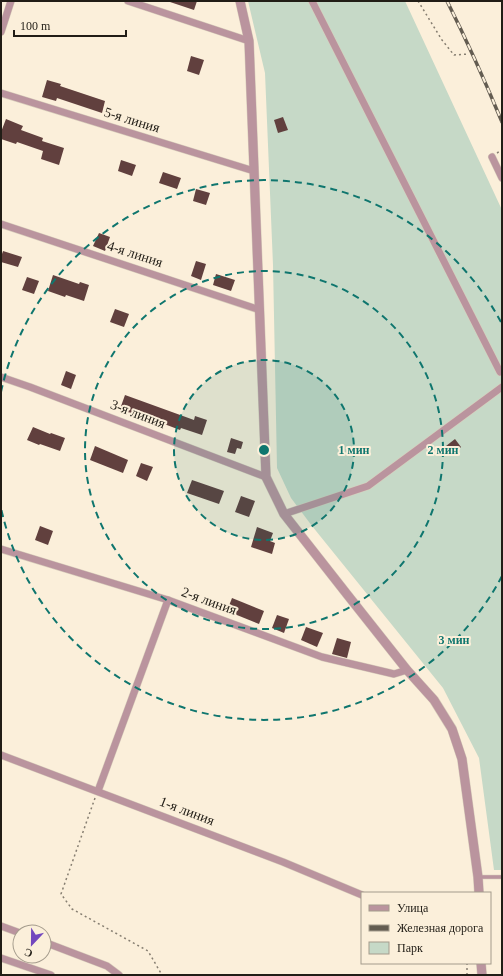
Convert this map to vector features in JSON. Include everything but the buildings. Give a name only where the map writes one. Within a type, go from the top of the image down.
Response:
[{"type":"street","points":[[1,32],[11,1]]},
{"type":"street","points":[[128,1],[250,41]]},
{"type":"street","points":[[240,1],[250,41],[266,476],[284,514],[408,670],[434,700],[452,729],[462,759],[479,892]]},
{"type":"street","points":[[312,1],[500,372]]},
{"type":"street","name":"5-я линия","points":[[1,93],[254,171]]},
{"type":"street","points":[[492,157],[502,178]]},
{"type":"street","name":"4-я линия","points":[[1,224],[260,310]]},
{"type":"street","name":"3-я линия","points":[[1,377],[266,476]]},
{"type":"street","points":[[284,514],[368,486],[502,387]]},
{"type":"street","name":"2-я линия","points":[[1,549],[168,600],[322,657],[394,674],[408,670]]},
{"type":"street","points":[[98,791],[168,600]]},
{"type":"street","name":"1-я линия","points":[[1,755],[283,862],[361,895]]},
{"type":"street","points":[[1,926],[12,930]]},
{"type":"street","points":[[52,945],[107,966],[118,975]]},
{"type":"street","points":[[1,958],[51,975]]},
{"type":"street","points":[[481,964],[482,975]]},
{"type":"lane","points":[[478,877],[502,877]]},
{"type":"path","points":[[418,1],[442,40],[454,55],[468,54]]},
{"type":"path","points":[[98,791],[62,894],[72,909],[148,951],[162,975]]},
{"type":"path","points":[[467,964],[467,975]]},
{"type":"green space","points":[[248,1],[405,1],[502,210],[502,870],[494,870],[479,758],[443,688],[312,526],[291,498],[277,468],[273,265],[265,73]]},
{"type":"railway","points":[[447,1],[476,61],[502,122]]}]
